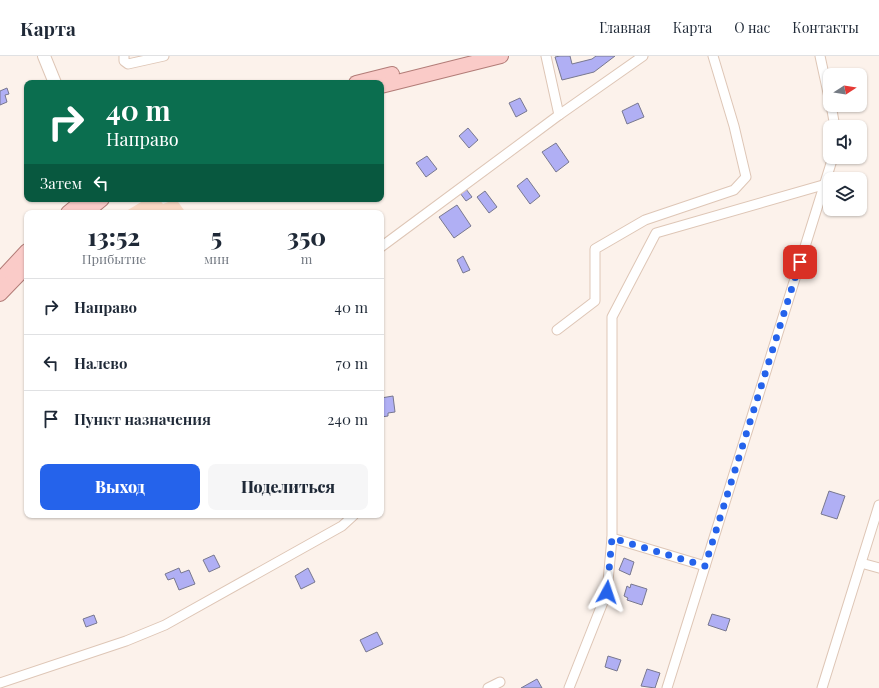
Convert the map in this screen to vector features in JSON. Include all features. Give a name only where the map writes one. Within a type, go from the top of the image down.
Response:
[{"type":"main road","points":[[368,80],[466,56]]},
{"type":"main road","points":[[384,85],[501,56]]},
{"type":"main road","points":[[71,210],[81,202]]},
{"type":"main road","points":[[89,210],[98,202]]},
{"type":"main road","points":[[0,280],[24,254]]},
{"type":"main road","points":[[0,294],[24,269]]},
{"type":"street","points":[[44,56],[55,80]]},
{"type":"street","points":[[124,56],[124,61],[128,64],[164,56]]},
{"type":"street","points":[[546,56],[559,115]]},
{"type":"street","points":[[384,245],[559,115],[643,56]]},
{"type":"street","points":[[557,330],[595,301],[596,249],[645,220],[734,190],[746,177],[734,126],[713,56]]},
{"type":"street","points":[[820,56],[823,70]]},
{"type":"street","points":[[569,688],[607,592],[612,538],[612,317],[656,233],[823,186]]},
{"type":"street","points":[[667,688],[823,186]]},
{"type":"street","points":[[822,688],[879,505]]},
{"type":"street","points":[[0,683],[126,641],[165,625],[342,526],[351,518]]},
{"type":"street","points":[[612,538],[705,566]]},
{"type":"street","points":[[861,563],[879,568]]},
{"type":"street","points":[[488,688],[500,682]]},
{"type":"shaded area","points":[[141,202],[161,202],[163,204],[168,202],[178,202],[184,210],[128,210]]},
{"type":"building","points":[[570,56],[572,64],[592,59],[596,56],[615,56],[594,72],[562,80],[555,57]]},
{"type":"building","points":[[7,88],[9,94],[5,95],[7,102],[0,105],[0,91]]},
{"type":"building","points":[[520,98],[527,111],[516,117],[509,103]]},
{"type":"building","points":[[638,103],[644,117],[627,124],[622,111]]},
{"type":"building","points":[[468,128],[478,140],[469,148],[459,136]]},
{"type":"building","points":[[556,143],[569,162],[556,172],[542,152]]},
{"type":"building","points":[[427,156],[437,169],[426,177],[416,163]]},
{"type":"building","points":[[527,178],[540,196],[530,204],[517,186]]},
{"type":"building","points":[[466,189],[472,197],[466,201],[460,193]]},
{"type":"building","points":[[485,191],[497,207],[489,213],[477,197]]},
{"type":"building","points":[[457,205],[471,226],[454,238],[439,217]]},
{"type":"building","points":[[463,256],[470,270],[463,273],[457,260]]},
{"type":"building","points":[[393,396],[395,412],[388,413],[388,416],[384,417],[384,398]]},
{"type":"building","points":[[829,491],[845,496],[837,519],[821,514]]},
{"type":"building","points":[[214,555],[220,567],[209,572],[203,560]]},
{"type":"building","points":[[624,558],[634,562],[630,575],[619,570]]},
{"type":"building","points":[[179,568],[181,573],[189,570],[195,584],[179,590],[174,578],[168,580],[165,574]]},
{"type":"building","points":[[308,568],[315,582],[301,589],[295,576]]},
{"type":"building","points":[[631,584],[647,589],[642,605],[627,600],[628,598],[624,596],[627,586],[630,588]]},
{"type":"building","points":[[712,614],[730,619],[726,631],[708,625]]},
{"type":"building","points":[[94,615],[97,623],[86,627],[83,619]]},
{"type":"building","points":[[377,632],[383,644],[366,652],[360,640]]},
{"type":"building","points":[[608,656],[621,660],[617,671],[605,667]]},
{"type":"building","points":[[647,669],[660,673],[655,688],[641,686]]},
{"type":"building","points":[[537,679],[542,688],[521,688]]},
{"type":"route","points":[[607,592],[612,538],[705,566],[800,262]]}]
